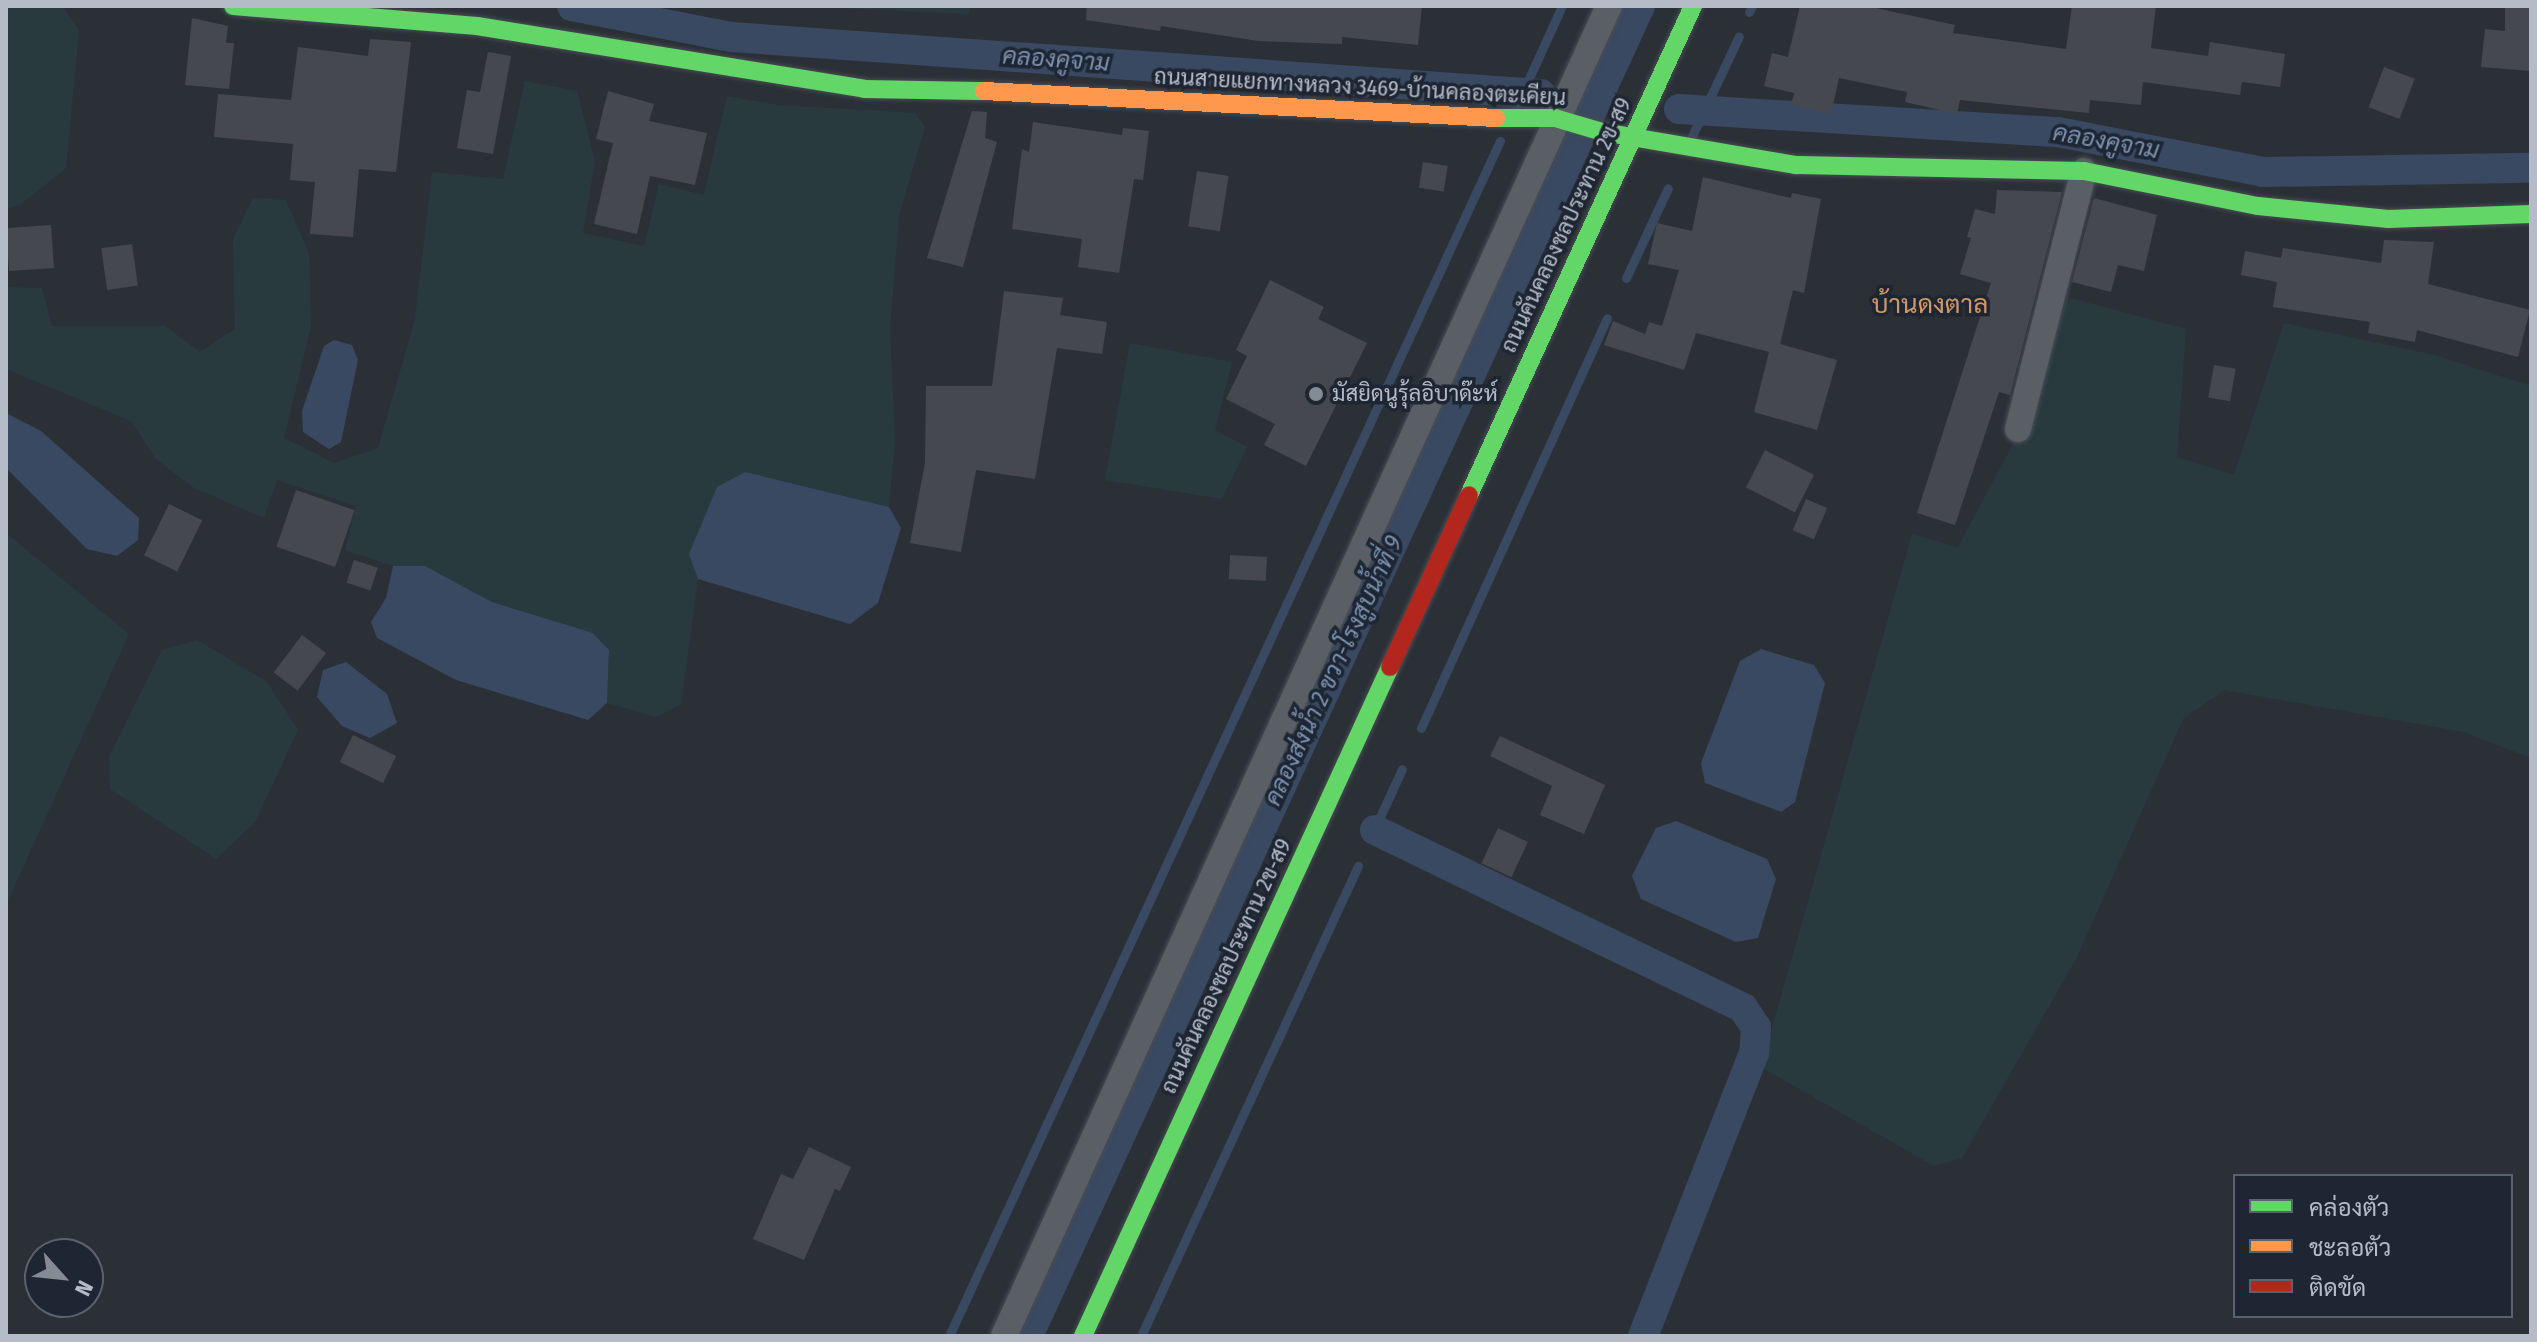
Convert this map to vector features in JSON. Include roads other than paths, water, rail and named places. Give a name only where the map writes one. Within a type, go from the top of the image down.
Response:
[{"type":"street","name":"ถนนสายแยกทางหลวง 3469-บ้านคลองตะเคียน","points":[[233,6],[477,26],[864,89],[958,89],[1416,117],[1561,118],[1602,132],[1796,165],[2084,171],[2258,206],[2388,219],[2531,214]]},
{"type":"street","points":[[1004,1336],[1561,118],[1609,6]]},
{"type":"street","name":"ถนนคันคลองชลประทาน 2ข-ส9","points":[[1083,1336],[1693,6]]},
{"type":"street","points":[[2018,429],[2084,171]]},
{"type":"water","points":[[334,340],[352,345],[358,360],[341,442],[329,449],[303,432],[302,411],[324,346]]},
{"type":"water","points":[[6,413],[41,431],[139,518],[138,540],[117,556],[87,549],[6,468]]},
{"type":"water","points":[[745,472],[889,507],[901,528],[878,603],[850,624],[698,579],[689,554],[717,487]]},
{"type":"water","points":[[393,566],[425,566],[492,602],[593,633],[609,650],[607,703],[588,720],[456,680],[377,638],[371,622],[386,598]]},
{"type":"water","points":[[1761,649],[1814,665],[1825,683],[1795,802],[1781,812],[1705,783],[1701,763],[1740,661]]},
{"type":"water","points":[[346,662],[387,694],[397,723],[370,738],[342,726],[317,697],[323,670]]},
{"type":"water","points":[[1676,821],[1767,859],[1776,879],[1758,938],[1736,942],[1641,899],[1632,876],[1656,828]]},
{"type":"waterway","name":"คลองคูจาม","points":[[572,6],[731,37],[1541,94]]},
{"type":"waterway","points":[[1515,109],[1562,6]]},
{"type":"waterway","name":"คลองส่งน้ำ 2 ขวา-โรงสูบน้ำที่ 9","points":[[1028,1336],[1640,6]]},
{"type":"waterway","points":[[1749,12],[1752,6]]},
{"type":"waterway","points":[[1692,136],[1739,36]]},
{"type":"waterway","name":"คลองคูจาม","points":[[1679,109],[2058,132],[2263,172],[2531,168]]},
{"type":"waterway","points":[[949,1336],[1500,141]]},
{"type":"waterway","points":[[1626,278],[1668,188]]},
{"type":"waterway","points":[[1421,728],[1607,318]]},
{"type":"waterway","points":[[1373,832],[1402,769]]},
{"type":"waterway","points":[[1375,830],[1743,1008],[1756,1027],[1754,1053],[1643,1336]]},
{"type":"waterway","points":[[1141,1336],[1358,866]]},
{"type":"place","name":"มัสยิดนูรุ้ลอิบาด๊ะห์","points":[[1316,394]]},
{"type":"district","name":"บ้านดงตาล","points":[[1930,305]]}]
